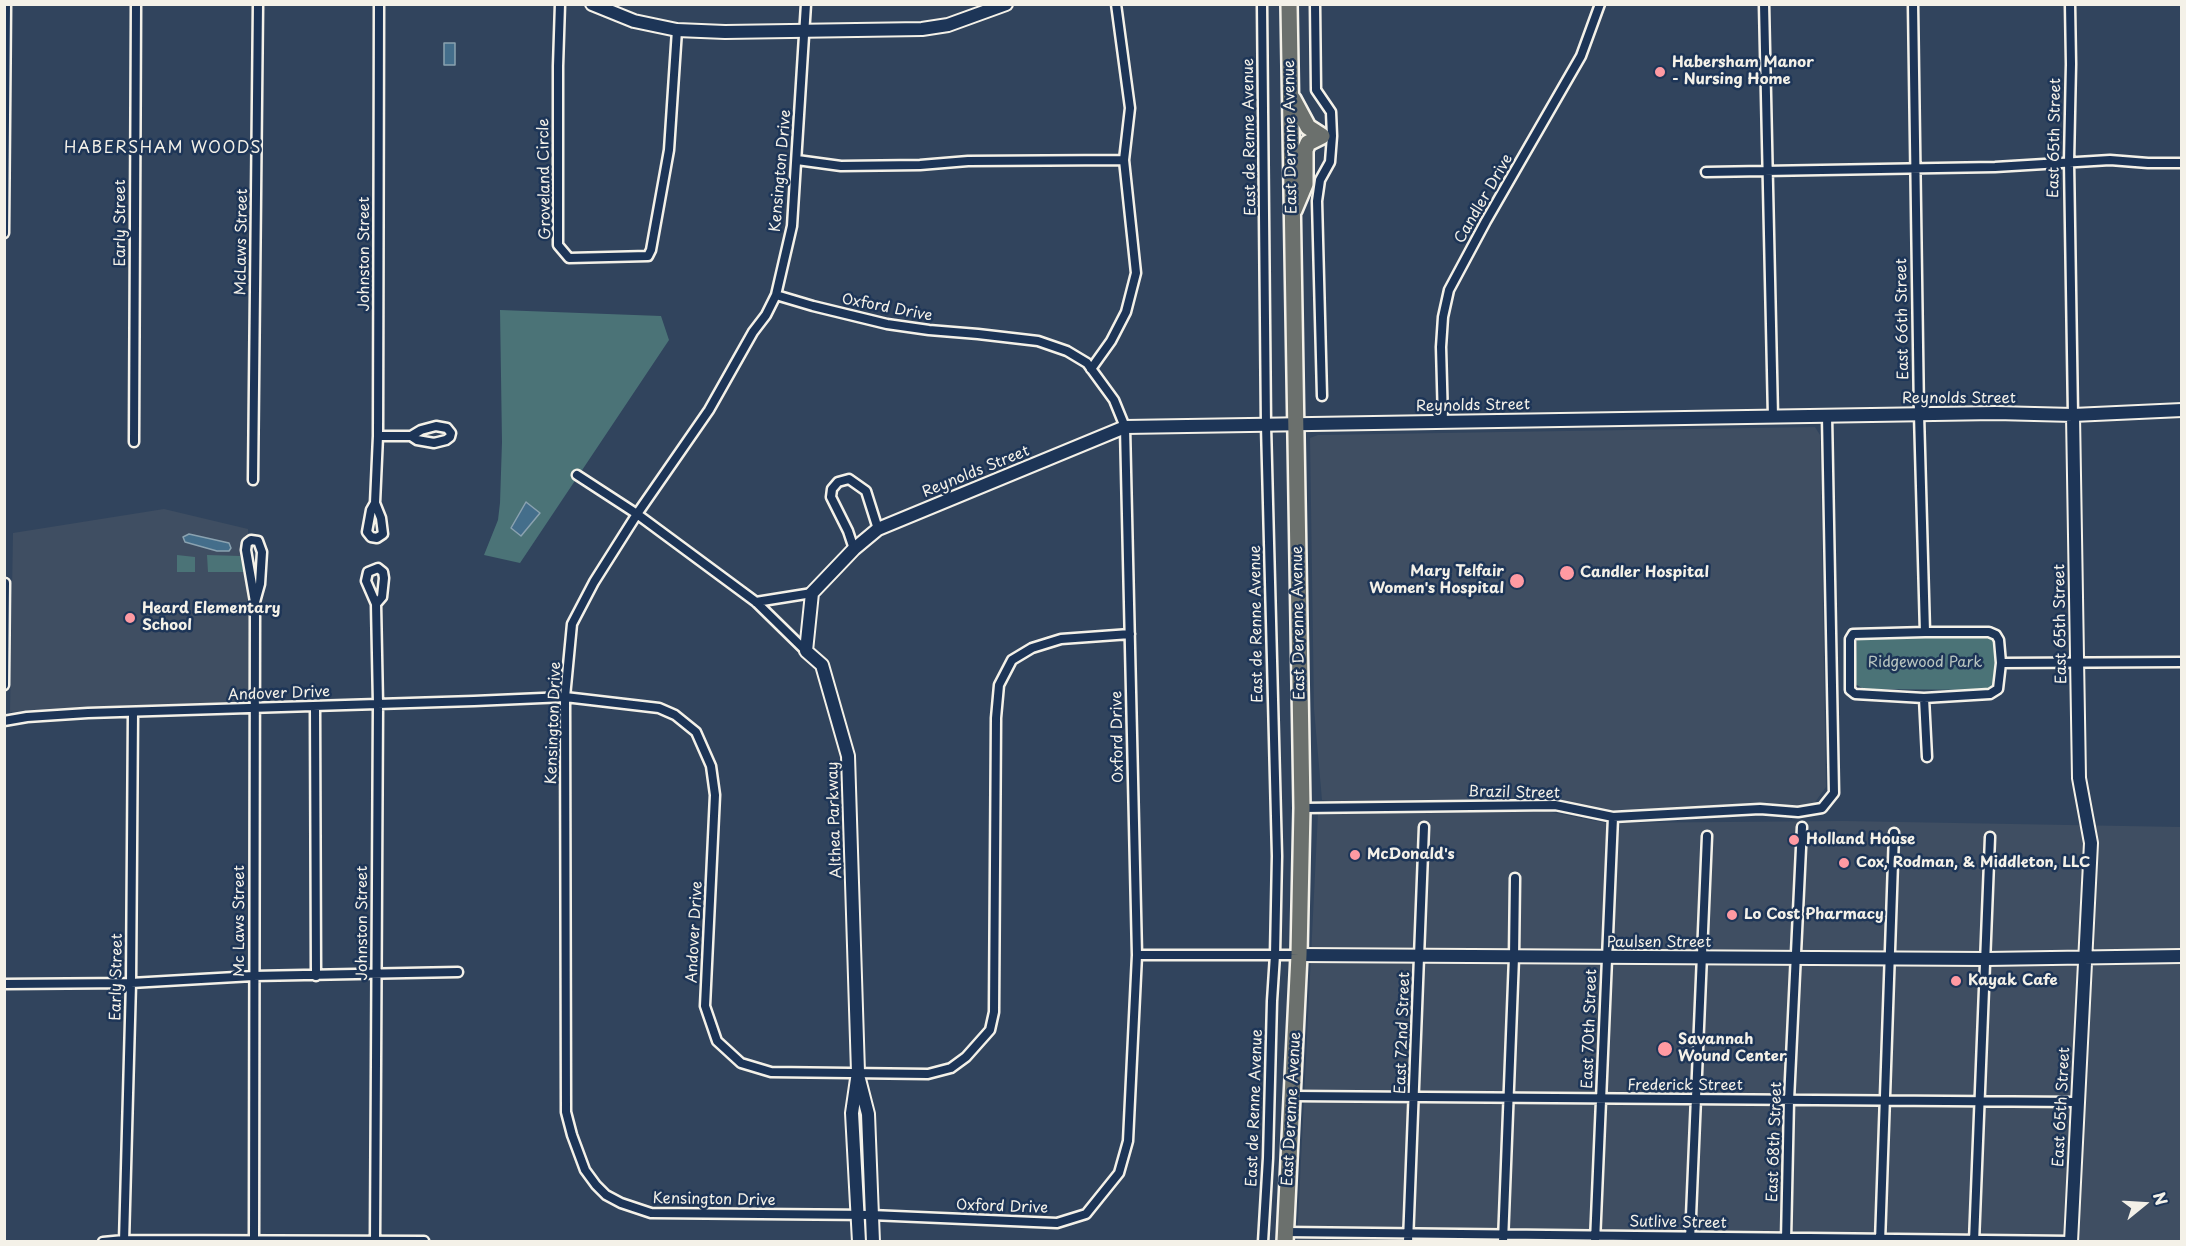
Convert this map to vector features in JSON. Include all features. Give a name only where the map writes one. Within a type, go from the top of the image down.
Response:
[{"type":"highway","name":"East Derenne Avenue","points":[[1285,1237],[1299,955],[1302,808],[1289,4]]},
{"type":"highway","points":[[1291,96],[1303,121],[1322,136],[1308,143],[1305,150],[1305,184],[1292,212]]},
{"type":"street","points":[[4,233],[6,4]]},
{"type":"street","name":"Early Street","points":[[134,442],[136,4]]},
{"type":"street","name":"McLaws Street","points":[[254,480],[258,4]]},
{"type":"street","name":"Johnston Street","points":[[375,503],[378,436],[379,4]]},
{"type":"street","name":"Groveland Circle","points":[[560,4],[558,245],[569,258],[648,255],[651,250],[669,150],[676,30]]},
{"type":"street","points":[[592,4],[634,21],[676,30],[805,32],[922,29],[948,26],[1006,4]]},
{"type":"street","name":"Kensington Drive","points":[[806,4],[792,226],[776,295],[709,410],[637,514],[594,582],[572,624],[565,697],[565,1102],[572,1135],[585,1170],[606,1195],[636,1209],[651,1213],[871,1215]]},
{"type":"street","points":[[1090,369],[1112,341],[1126,312],[1136,273],[1124,160],[1130,108],[1116,4]]},
{"type":"street","name":"East de Renne Avenue","points":[[1262,4],[1266,424],[1277,856],[1268,1158],[1263,1242]]},
{"type":"street","points":[[1315,4],[1316,90],[1331,112],[1332,136],[1330,162],[1320,180],[1317,201],[1322,396]]},
{"type":"street","name":"Candler Drive","points":[[1443,421],[1441,347],[1443,317],[1449,290],[1581,56],[1600,4]]},
{"type":"street","points":[[1764,4],[1773,417]]},
{"type":"street","name":"East 66th Street","points":[[1913,4],[1914,168],[1925,632]]},
{"type":"street","name":"East 65th Street","points":[[2070,4],[2069,162],[2079,778],[2091,843],[2071,1241]]},
{"type":"street","points":[[797,160],[841,166],[920,165],[968,161],[1124,160]]},
{"type":"street","points":[[1706,172],[1995,166],[2110,160],[2148,164],[2181,163]]},
{"type":"street","name":"Oxford Drive","points":[[776,295],[887,324],[1038,341],[1067,351],[1087,363],[1114,400],[1125,427],[1137,955],[1128,1141],[1119,1173],[1086,1214],[1057,1223],[871,1215]]},
{"type":"street","name":"Reynolds Street","points":[[812,593],[854,549],[878,529],[1125,427],[1996,413],[2073,415],[2181,410]]},
{"type":"street","name":"Brazil Street","points":[[1302,808],[1555,805],[1612,817],[1760,809],[1798,812],[1822,808],[1834,793],[1827,416]]},
{"type":"street","points":[[378,436],[411,436]]},
{"type":"street","name":"Althea Parkway","points":[[577,475],[637,514],[756,602],[822,665],[848,756],[858,1072],[852,1113],[859,1242]]},
{"type":"street","points":[[854,549],[831,497],[832,489],[838,482],[849,479],[866,491],[878,529]]},
{"type":"street","name":"Mc Laws Street","points":[[254,1240],[255,602],[246,550],[251,540],[258,541],[262,552],[260,584],[255,602]]},
{"type":"street","points":[[4,685],[5,583]]},
{"type":"street","points":[[756,602],[812,593],[806,651]]},
{"type":"street","name":"Johnston Street","points":[[375,1241],[378,704],[376,604]]},
{"type":"street","points":[[1925,632],[1989,632],[1996,635],[1999,640],[2001,663],[1999,687],[1994,693],[1924,698],[1855,694],[1851,690],[1850,639],[1853,634],[1925,632]]},
{"type":"street","name":"Andover Drive","points":[[4,721],[49,715],[565,697],[659,708],[675,715],[696,732],[711,766],[715,795],[705,1006],[717,1041],[741,1063],[771,1072],[928,1074],[951,1068],[966,1057],[990,1030],[994,1012],[996,718],[999,685],[1012,660],[1032,648],[1061,639],[1130,634]]},
{"type":"street","points":[[2001,663],[2181,662]]},
{"type":"street","points":[[1924,698],[1927,757]]},
{"type":"street","points":[[315,706],[316,976]]},
{"type":"street","name":"Early Street","points":[[124,1241],[131,983],[134,712]]},
{"type":"street","name":"East 70th Street","points":[[1595,1238],[1612,817]]},
{"type":"street","name":"East 72nd Street","points":[[1408,1237],[1424,826]]},
{"type":"street","name":"East 68th Street","points":[[1786,1239],[1789,1100],[1802,827]]},
{"type":"street","points":[[1880,1240],[1894,833]]},
{"type":"street","points":[[1690,1239],[1707,836]]},
{"type":"street","points":[[1974,1240],[1990,837]]},
{"type":"street","points":[[1503,1238],[1515,878]]},
{"type":"street","name":"Paulsen Street","points":[[1137,955],[1797,959],[2181,956]]},
{"type":"street","points":[[4,984],[131,983],[254,976],[458,972]]},
{"type":"street","name":"Althea Parkway","points":[[858,1072],[868,1114],[873,1242]]},
{"type":"street","name":"Frederick Street","points":[[1293,1096],[2077,1102]]},
{"type":"street","name":"Sutlive Street","points":[[1285,1237],[2071,1241]]},
{"type":"street","points":[[103,1242],[424,1241]]},
{"type":"shaded area","points":[[444,43],[455,43],[455,65],[444,65]]},
{"type":"shaded area","name":"Candler Hospital","points":[[1815,427],[1820,435],[1826,787],[1813,805],[1591,811],[1545,798],[1337,802],[1322,800],[1314,709],[1310,438],[1318,435]]},
{"type":"shaded area","points":[[526,502],[540,513],[521,536],[511,528]]},
{"type":"shaded area","name":"Heard Elementary School","points":[[164,509],[248,529],[250,703],[10,712],[13,533]]},
{"type":"shaded area","points":[[189,534],[229,543],[231,548],[229,551],[217,551],[185,542],[183,537]]},
{"type":"shaded area","points":[[1545,811],[1606,823],[1844,821],[2181,827],[2181,1241],[1297,1242],[1318,813]]},
{"type":"green space","points":[[500,310],[661,316],[669,340],[520,563],[484,555],[498,520],[500,503],[502,442]]},
{"type":"green space","points":[[177,555],[195,557],[195,572],[177,572]]},
{"type":"green space","points":[[207,555],[240,556],[244,572],[208,572]]},
{"type":"green space","name":"Ridgewood Park","points":[[1988,636],[1994,640],[1996,678],[1995,684],[1986,690],[1864,689],[1855,684],[1857,638]]},
{"type":"place","name":"Habersham Manor - Nursing Home","points":[[1660,72]]},
{"type":"place","name":"Candler Hospital","points":[[1567,573]]},
{"type":"place","name":"Mary Telfair Women's Hospital","points":[[1517,581]]},
{"type":"place","name":"Heard Elementary School","points":[[130,618]]},
{"type":"place","name":"Holland House","points":[[1794,840]]},
{"type":"place","name":"McDonald's","points":[[1355,855]]},
{"type":"place","name":"Cox, Rodman, & Middleton, LLC","points":[[1844,863]]},
{"type":"place","name":"Lo Cost Pharmacy","points":[[1732,915]]},
{"type":"place","name":"Kayak Cafe","points":[[1956,981]]},
{"type":"place","name":"Savannah Wound Center","points":[[1665,1049]]},
{"type":"district","name":"HABERSHAM WOODS","points":[[163,149]]}]
